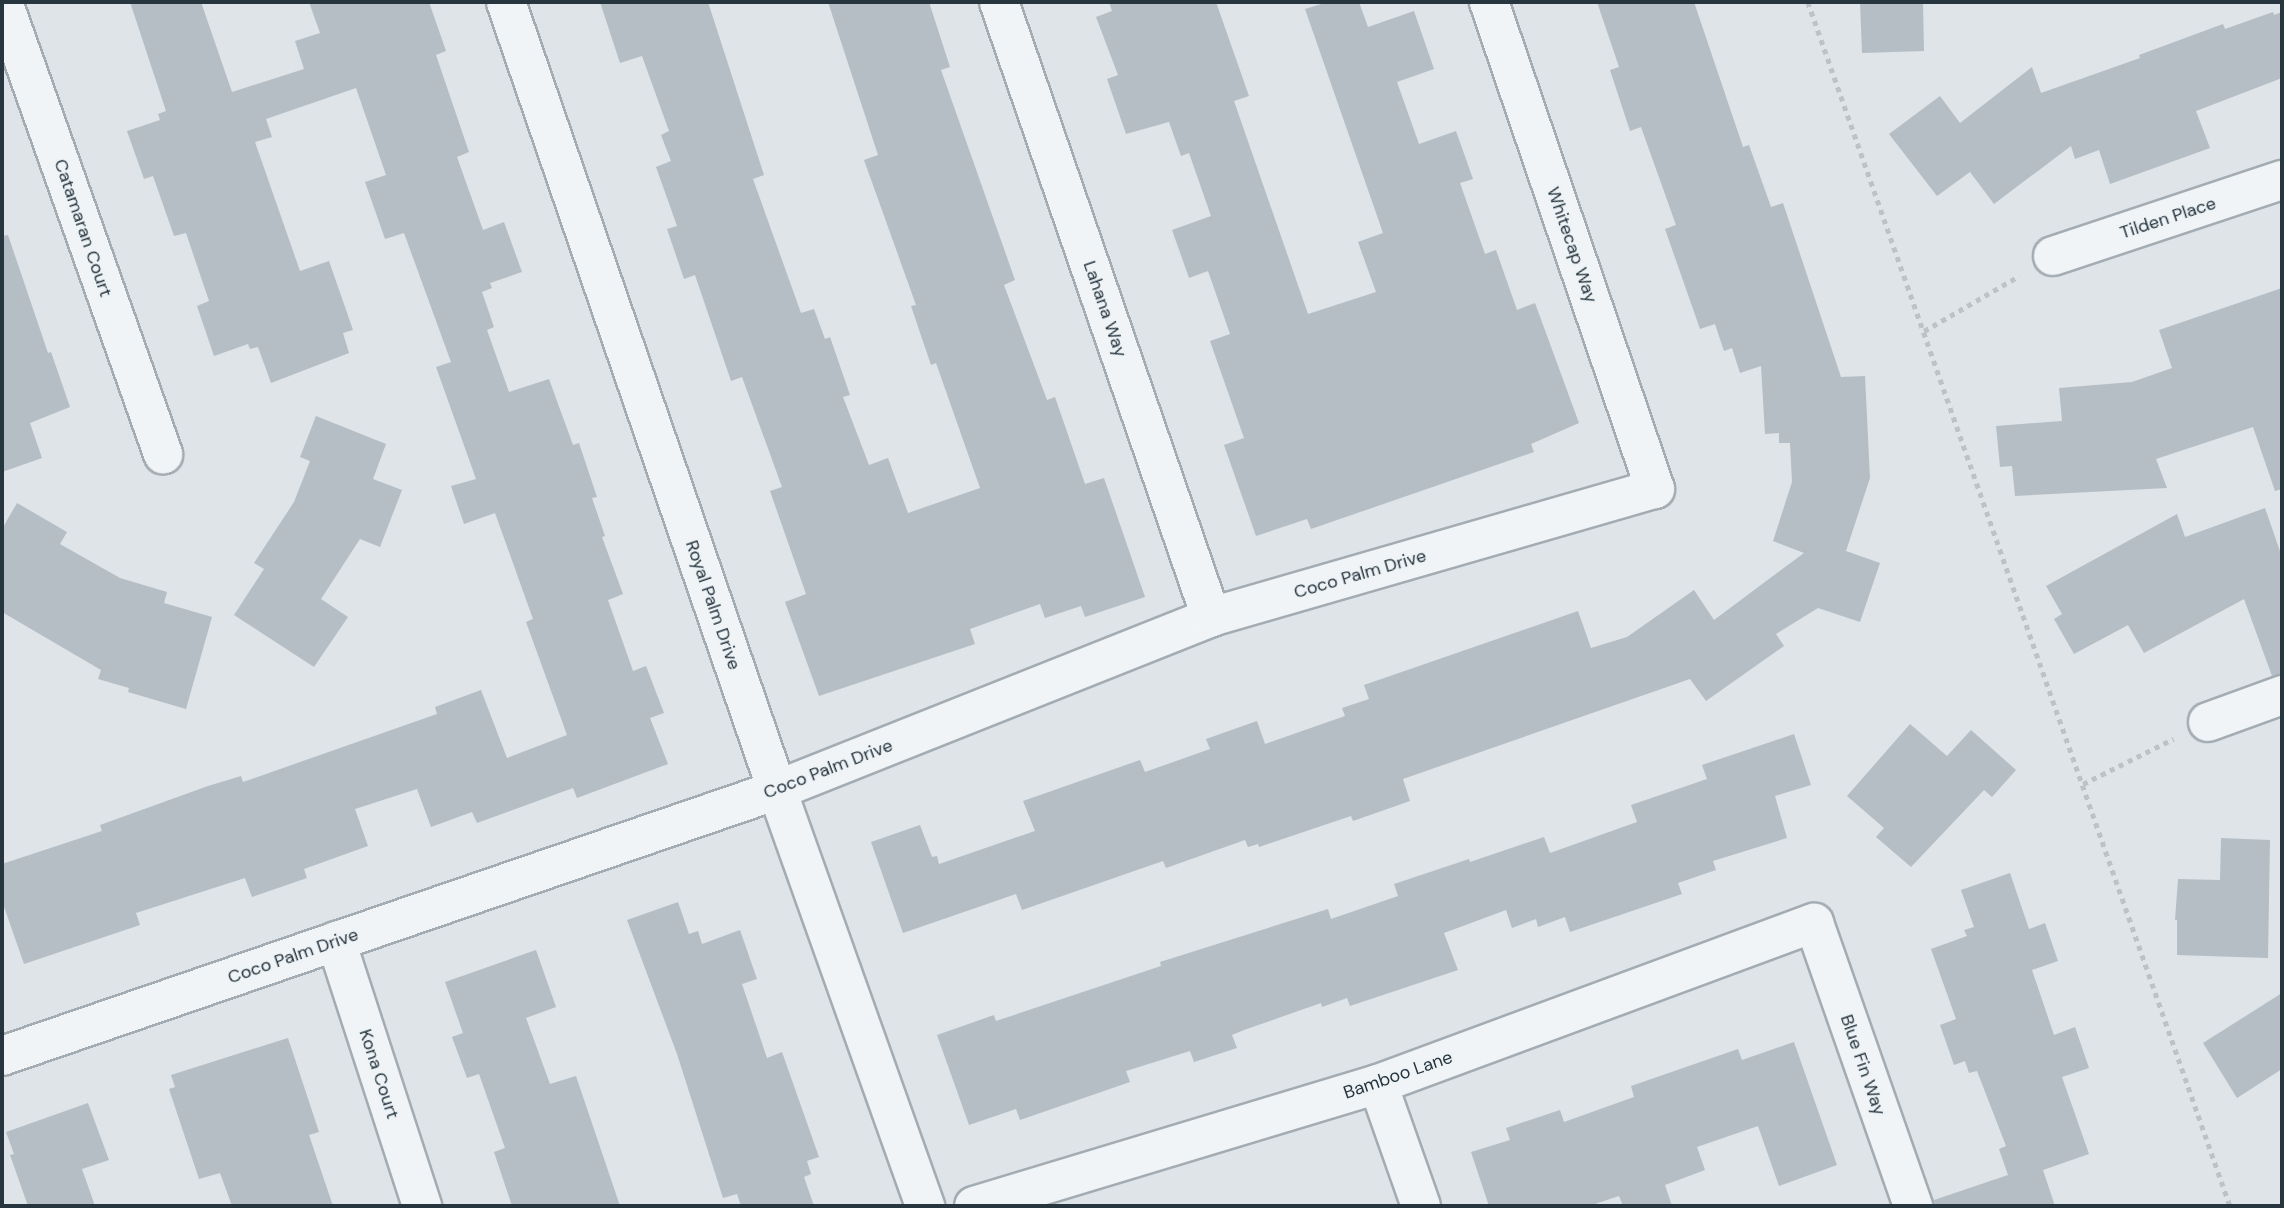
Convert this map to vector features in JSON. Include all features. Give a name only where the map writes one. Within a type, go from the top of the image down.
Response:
[{"type":"street","name":"Catamaran Court","points":[[4,2],[163,455]]},
{"type":"street","name":"Royal Palm Drive","points":[[506,2],[777,790],[925,1206]]},
{"type":"street","name":"Lahana Way","points":[[999,2],[1211,617]]},
{"type":"street","name":"Whitecap Way","points":[[1489,2],[1655,489]]},
{"type":"street","name":"Tilden Place","points":[[2053,257],[2282,180]]},
{"type":"street","name":"Coco Palm Drive","points":[[2,1056],[777,790],[1211,617],[1655,489]]},
{"type":"street","points":[[2208,722],[2282,695]]},
{"type":"street","name":"Bamboo Lane","points":[[974,1206],[1378,1084],[1814,923]]},
{"type":"street","name":"Blue Fin Way","points":[[1814,923],[1913,1206]]},
{"type":"street","name":"Kona Court","points":[[336,941],[422,1206]]},
{"type":"street","points":[[1378,1084],[1421,1206]]},
{"type":"path","points":[[1808,2],[2230,1206]]},
{"type":"path","points":[[1924,331],[2053,257]]},
{"type":"path","points":[[2082,784],[2208,722]]},
{"type":"building","points":[[130,2],[201,2],[232,92],[304,69],[295,41],[320,33],[309,2],[429,2],[446,51],[436,55],[469,152],[457,157],[483,230],[504,222],[522,272],[490,283],[492,288],[482,292],[494,327],[487,330],[509,392],[549,379],[573,445],[579,443],[597,497],[592,498],[605,536],[602,537],[623,594],[608,600],[633,671],[646,666],[664,713],[650,718],[668,764],[577,798],[573,788],[477,823],[472,812],[431,827],[417,789],[355,809],[368,846],[304,869],[307,878],[252,897],[245,878],[136,913],[140,925],[24,964],[2,901],[2,864],[102,831],[100,825],[208,786],[241,776],[243,782],[437,714],[435,707],[481,690],[507,758],[567,735],[526,622],[533,619],[495,513],[464,524],[451,486],[476,479],[436,367],[451,362],[404,233],[385,239],[365,182],[386,175],[356,88],[266,119],[272,137],[255,142],[300,271],[329,261],[353,330],[343,333],[349,353],[271,383],[258,347],[250,349],[248,344],[214,356],[197,306],[209,301],[186,233],[174,236],[153,176],[144,179],[127,131],[160,120],[158,114],[166,111]]},
{"type":"building","points":[[600,2],[708,2],[764,175],[753,179],[801,313],[814,309],[825,339],[830,337],[850,395],[843,397],[869,465],[888,458],[908,513],[980,488],[936,363],[931,365],[911,306],[916,305],[864,160],[878,155],[828,2],[929,2],[950,67],[941,70],[1015,280],[1004,285],[1047,400],[1055,397],[1085,484],[1104,478],[1145,597],[1085,617],[1081,606],[1045,618],[1040,604],[970,629],[975,644],[819,696],[785,602],[806,594],[770,491],[782,487],[742,377],[731,381],[695,275],[684,279],[667,229],[677,226],[656,167],[671,161],[661,135],[669,131],[642,56],[620,63]]},
{"type":"building","points":[[1109,2],[1216,2],[1249,96],[1234,101],[1308,314],[1376,292],[1358,242],[1383,233],[1305,9],[1328,2],[1359,2],[1368,27],[1414,11],[1434,69],[1397,82],[1419,144],[1456,131],[1473,179],[1460,183],[1485,254],[1496,250],[1517,310],[1535,303],[1579,423],[1531,444],[1534,452],[1311,529],[1307,519],[1256,536],[1224,445],[1244,438],[1210,341],[1230,334],[1208,271],[1189,278],[1172,230],[1211,216],[1189,153],[1181,156],[1169,122],[1126,134],[1107,79],[1118,75],[1096,17],[1112,11]]},
{"type":"building","points":[[1597,2],[1694,2],[1743,147],[1749,145],[1771,207],[1783,203],[1841,377],[1865,376],[1870,478],[1846,551],[1880,563],[1860,622],[1818,608],[1776,634],[1784,646],[1706,701],[1690,679],[1403,779],[1410,801],[1353,821],[1351,816],[1259,847],[1258,844],[1248,847],[1245,840],[1166,868],[1163,861],[1022,910],[1016,894],[903,933],[871,842],[920,825],[932,857],[937,856],[939,864],[1035,831],[1023,801],[1140,760],[1145,772],[1210,749],[1206,739],[1257,721],[1265,744],[1345,716],[1342,708],[1369,699],[1364,685],[1578,611],[1591,648],[1627,637],[1694,590],[1714,620],[1804,553],[1773,541],[1792,482],[1790,443],[1779,443],[1779,433],[1765,434],[1761,366],[1740,373],[1732,348],[1724,351],[1715,324],[1700,329],[1665,229],[1676,225],[1641,127],[1630,131],[1610,70],[1619,67]]},
{"type":"building","points":[[1860,2],[1923,2],[1924,51],[1862,53]]},
{"type":"building","points":[[2273,12],[2274,15],[2282,12],[2282,78],[2196,111],[2210,148],[2110,184],[2099,150],[2075,159],[2071,146],[1994,204],[1970,172],[1937,196],[1889,134],[1940,96],[1960,123],[2032,67],[2041,93],[2140,58],[2139,55],[2223,24],[2225,29]]},
{"type":"building","points":[[8,235],[48,353],[51,352],[70,407],[30,423],[42,458],[2,472],[2,236]]},
{"type":"building","points":[[2282,288],[2282,489],[2275,491],[2253,427],[2156,459],[2167,488],[2015,496],[2012,466],[2000,467],[1996,426],[2062,421],[2059,388],[2132,382],[2172,368],[2159,330]]},
{"type":"building","points":[[316,416],[386,444],[373,479],[402,490],[380,547],[360,539],[321,599],[348,617],[314,667],[234,615],[264,569],[254,563],[294,502],[310,461],[300,457]]},
{"type":"building","points":[[17,503],[67,532],[60,544],[120,578],[167,592],[164,603],[212,617],[186,709],[128,692],[129,688],[98,679],[101,670],[2,612],[2,529]]},
{"type":"building","points":[[2265,508],[2282,557],[2282,674],[2272,676],[2244,599],[2144,653],[2128,625],[2074,654],[2054,619],[2062,614],[2046,586],[2177,514],[2185,537]]},
{"type":"building","points":[[1910,724],[1947,756],[1971,730],[2016,770],[1992,797],[1984,790],[1911,867],[1876,837],[1884,828],[1847,796]]},
{"type":"building","points":[[1794,734],[1811,785],[1775,796],[1787,838],[1713,861],[1716,870],[1678,883],[1682,894],[1570,932],[1565,917],[1538,927],[1536,919],[1512,928],[1506,910],[1444,933],[1458,970],[1350,1006],[1347,998],[1322,1007],[1321,1003],[1232,1035],[1237,1048],[1194,1062],[1190,1051],[1126,1071],[1130,1082],[1020,1120],[1016,1109],[969,1125],[937,1035],[994,1015],[996,1021],[1161,966],[1160,962],[1328,909],[1331,919],[1398,896],[1394,884],[1469,859],[1470,862],[1544,837],[1550,853],[1637,822],[1631,805],[1707,779],[1702,765]]},
{"type":"building","points":[[2221,838],[2270,840],[2268,958],[2177,955],[2175,920],[2178,879],[2220,880]]},
{"type":"building","points":[[2010,873],[2029,929],[2045,923],[2058,961],[2032,970],[2054,1035],[2075,1027],[2089,1068],[2062,1077],[2089,1154],[2043,1170],[2055,1206],[1935,1206],[1934,1200],[2008,1175],[1999,1149],[2006,1146],[1977,1071],[1969,1073],[1965,1061],[1954,1065],[1940,1025],[1956,1019],[1931,949],[1967,936],[1964,930],[1974,927],[1961,890]]},
{"type":"building","points":[[678,902],[689,934],[698,931],[702,944],[740,930],[757,979],[742,984],[767,1058],[782,1052],[819,1157],[807,1161],[811,1174],[804,1177],[814,1206],[741,1206],[737,1194],[723,1198],[677,1054],[627,920]]},
{"type":"building","points":[[536,950],[556,1007],[526,1018],[550,1084],[576,1076],[620,1206],[512,1206],[494,1152],[505,1148],[479,1074],[467,1078],[452,1037],[463,1033],[445,982]]},
{"type":"building","points":[[2282,993],[2282,1069],[2237,1098],[2203,1043]]},
{"type":"building","points":[[288,1038],[319,1132],[309,1135],[333,1206],[232,1206],[220,1173],[199,1179],[169,1089],[175,1087],[171,1075]]},
{"type":"building","points":[[1794,1042],[1837,1165],[1779,1186],[1758,1126],[1697,1147],[1705,1170],[1665,1185],[1672,1206],[1623,1206],[1619,1196],[1589,1206],[1489,1206],[1471,1152],[1510,1140],[1506,1128],[1560,1110],[1564,1122],[1634,1097],[1631,1086],[1738,1049],[1742,1060]]},
{"type":"building","points":[[88,1103],[109,1160],[82,1169],[95,1206],[28,1206],[10,1155],[14,1154],[6,1132]]}]
